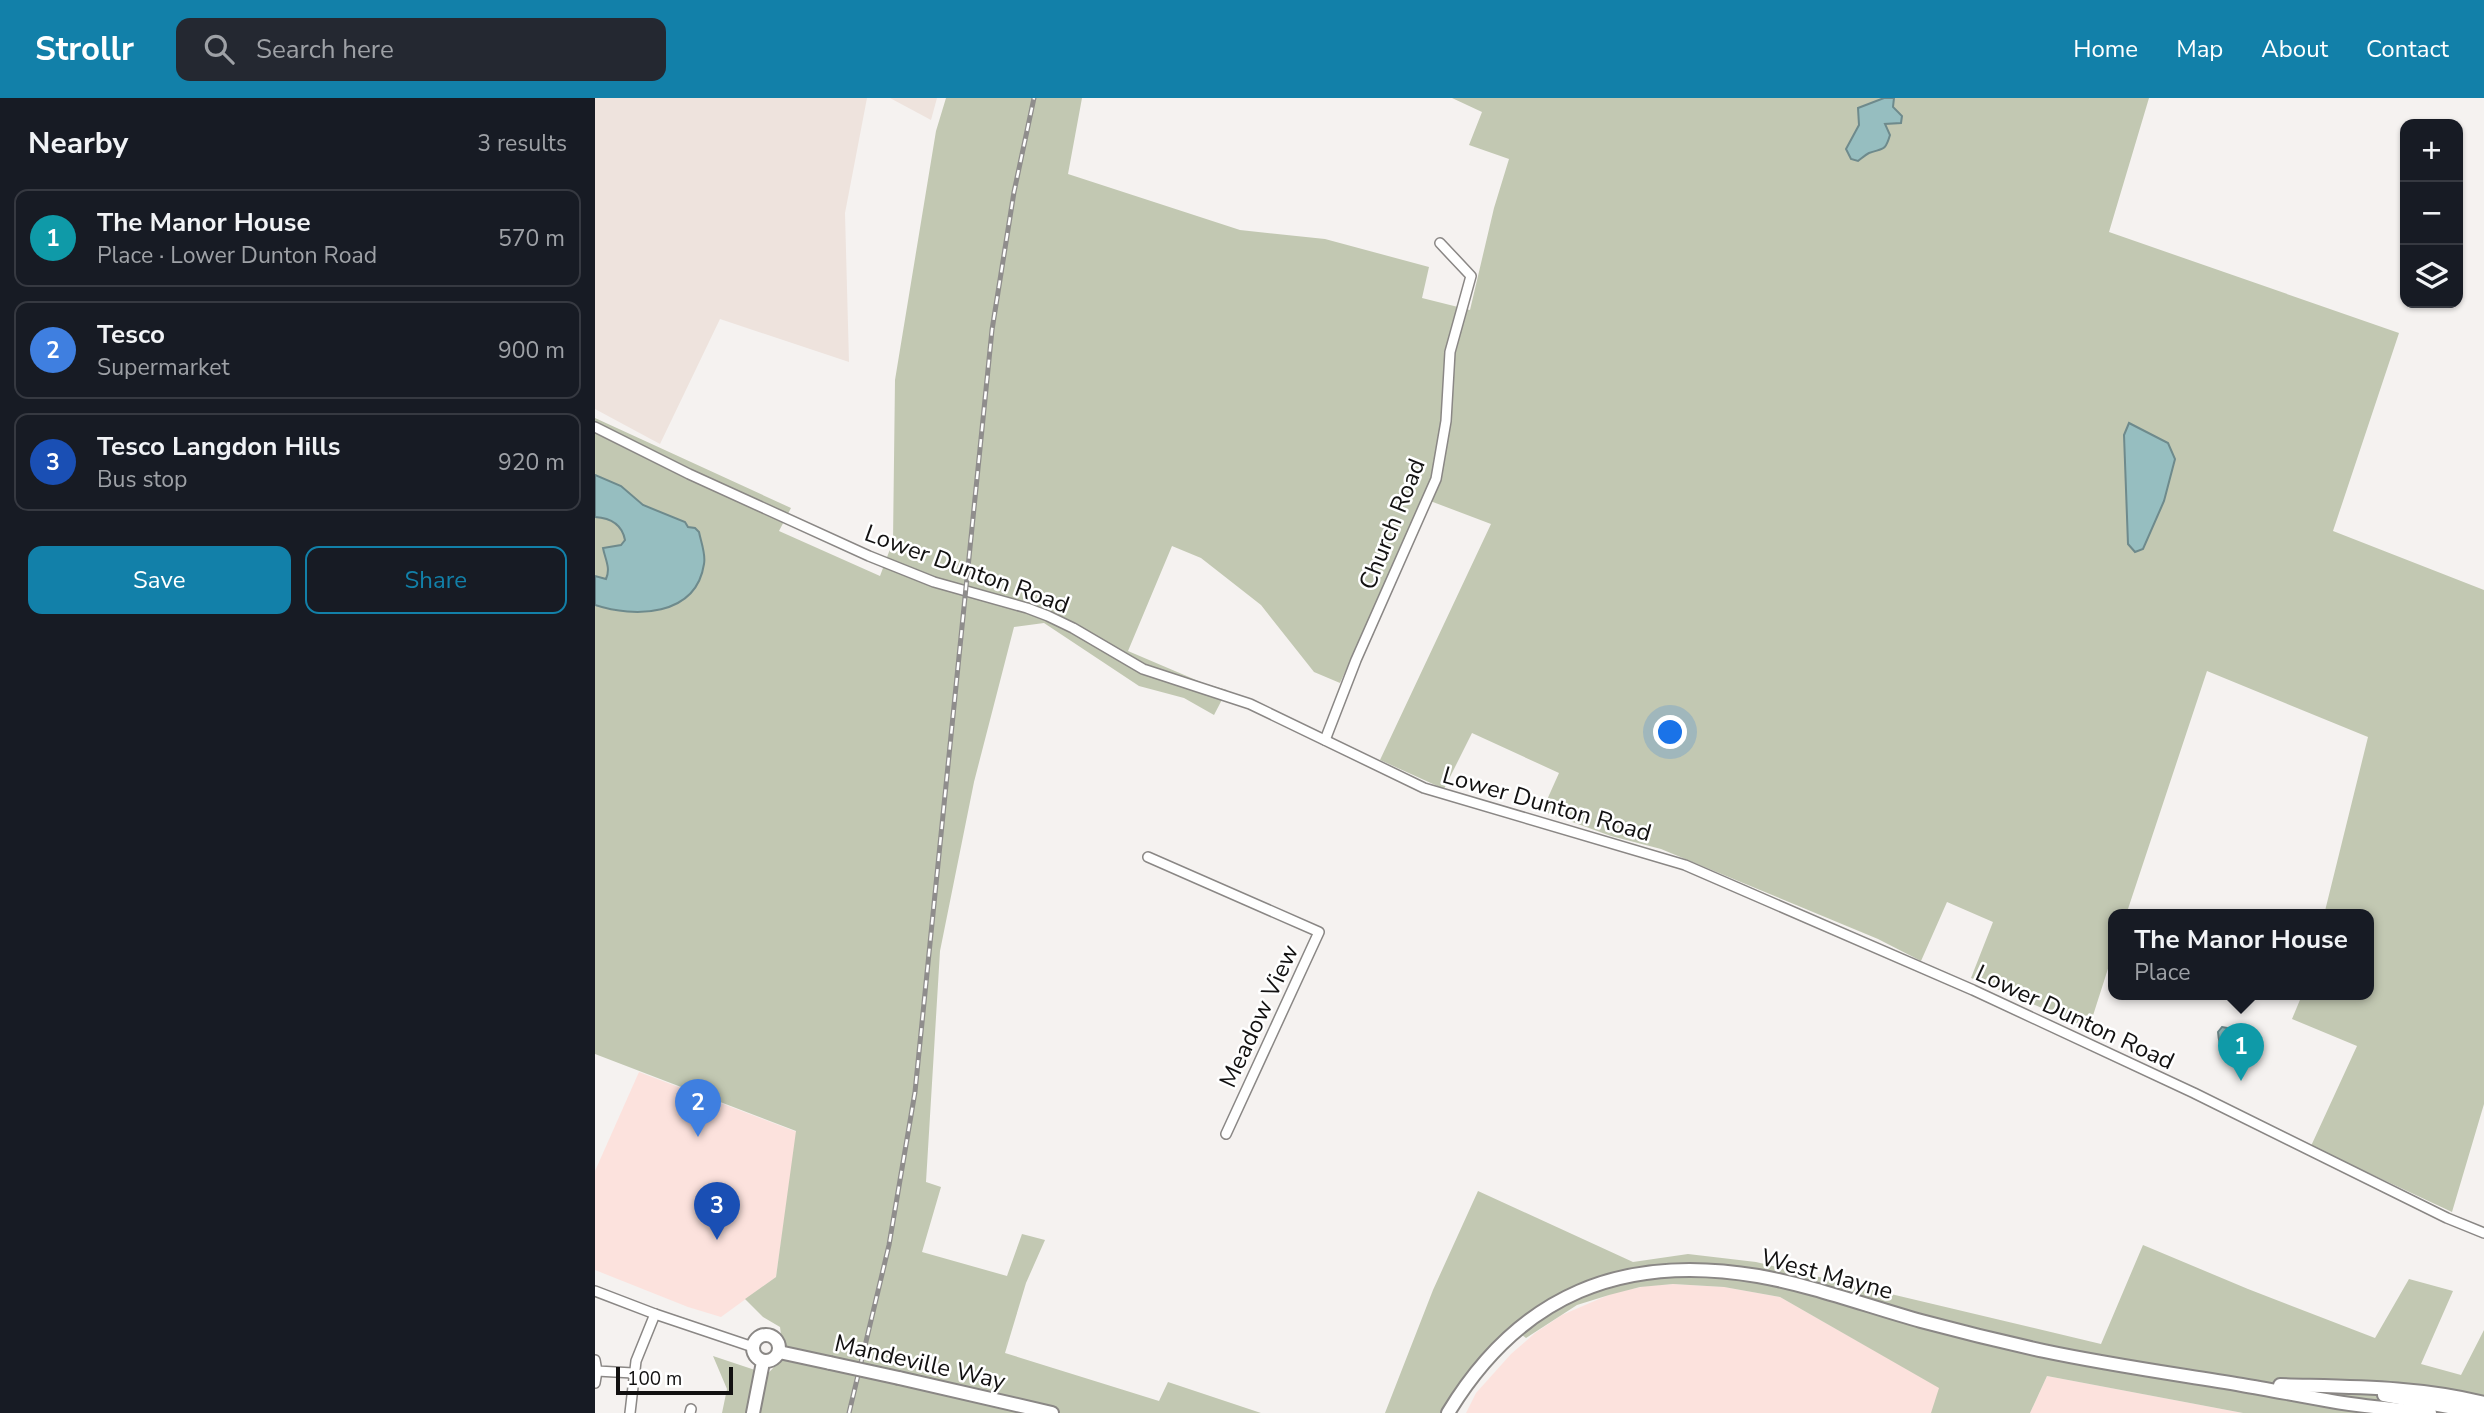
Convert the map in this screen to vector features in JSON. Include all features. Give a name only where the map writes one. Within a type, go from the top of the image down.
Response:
[{"type":"main road","name":"West Mayne","points":[[1448,1413],[1490,1355],[1516,1330],[1550,1306],[1572,1294],[1621,1277],[1681,1269],[1761,1276],[1947,1328],[2044,1351],[2333,1402],[2430,1413]]},
{"type":"main road","name":"Mandeville Way","points":[[753,1347],[759,1337],[767,1335],[778,1342],[779,1352],[1052,1413]]},
{"type":"main road","points":[[753,1347],[755,1355],[763,1362]]},
{"type":"main road","points":[[763,1362],[775,1358],[779,1352]]},
{"type":"main road","points":[[753,1413],[763,1362]]},
{"type":"main road","name":"West Mayne","points":[[2241,1385],[2424,1392],[2484,1403]]},
{"type":"main road","name":"West Mayne","points":[[2346,1387],[2481,1413]]},
{"type":"street","name":"Church Road","points":[[1325,740],[1356,660],[1436,479],[1446,422],[1450,352],[1471,276],[1440,243]]},
{"type":"street","name":"Lower Dunton Road","points":[[595,427],[701,480],[869,556],[935,582],[1048,616],[1143,669],[1232,697],[1424,788],[1685,865],[1973,990],[2194,1093],[2447,1218],[2484,1233]]},
{"type":"street","name":"Meadow View","points":[[1148,857],[1319,932],[1226,1134]]},
{"type":"street","points":[[595,1290],[655,1314],[753,1347]]},
{"type":"street","points":[[636,1413],[630,1413],[633,1373],[655,1314]]},
{"type":"street","points":[[595,1360],[596,1382]]},
{"type":"street","points":[[597,1371],[633,1373]]},
{"type":"shaded area","points":[[595,98],[867,98],[845,213],[849,362],[720,319],[660,444],[595,409]]},
{"type":"shaded area","points":[[890,98],[937,98],[931,120]]},
{"type":"shaded area","points":[[639,1072],[797,1132],[776,1277],[721,1317],[688,1307],[595,1270],[595,1171]]},
{"type":"shaded area","points":[[1673,1284],[1724,1287],[1780,1297],[1940,1388],[1932,1413],[1466,1413],[1476,1393],[1511,1354],[1535,1333],[1562,1315],[1613,1293]]},
{"type":"shaded area","points":[[2047,1376],[2243,1413],[2030,1413]]},
{"type":"green space","points":[[946,98],[1082,98],[1068,174],[1240,230],[1325,239],[1429,267],[1422,298],[1470,310],[1494,208],[1509,159],[1469,145],[1482,112],[1452,98],[2149,98],[2109,232],[2399,333],[2333,531],[2484,590],[2484,1104],[2452,1212],[2311,1146],[2357,1046],[2292,1019],[2300,1000],[2374,1000],[2374,909],[2325,909],[2368,737],[2207,671],[2128,909],[2108,909],[2108,969],[2089,1028],[1971,978],[1993,922],[1947,902],[1921,961],[1878,939],[1661,849],[1611,836],[1542,811],[1559,773],[1472,733],[1444,789],[1380,760],[1491,524],[1425,499],[1340,683],[1314,672],[1261,605],[1201,558],[1172,546],[1128,651],[1203,683],[1227,690],[1214,715],[1184,698],[1139,686],[1044,623],[1014,627],[974,782],[940,951],[926,1182],[941,1187],[922,1252],[1007,1276],[1022,1234],[1045,1240],[1026,1283],[1005,1353],[1159,1401],[1168,1382],[1261,1413],[722,1413],[727,1389],[713,1356],[767,1374],[781,1353],[780,1327],[763,1317],[745,1299],[776,1277],[796,1131],[595,1054],[595,418],[791,508],[779,531],[880,576],[893,541],[895,380],[936,131]]},
{"type":"green space","points":[[1478,1191],[1633,1262],[1688,1254],[1756,1262],[2101,1344],[2143,1245],[2375,1338],[2409,1279],[2453,1291],[2421,1364],[2461,1375],[2484,1330],[2484,1413],[2243,1413],[2047,1376],[2030,1413],[1931,1413],[1939,1388],[1780,1297],[1724,1287],[1673,1284],[1640,1287],[1577,1305],[1526,1338],[1510,1326],[1440,1413],[1385,1413],[1433,1290]]},
{"type":"water","points":[[1884,98],[1894,98],[1893,107],[1902,116],[1901,123],[1885,124],[1890,135],[1883,148],[1858,161],[1851,159],[1846,149],[1859,125],[1858,108]]},
{"type":"water","points":[[2129,423],[2168,443],[2175,459],[2164,501],[2143,549],[2135,552],[2128,544],[2124,435]]},
{"type":"water","points":[[595,475],[621,486],[643,505],[685,522],[688,527],[699,532],[704,564],[699,582],[689,595],[676,604],[645,612],[627,612],[595,605],[595,576],[606,579],[607,575],[608,567],[603,548],[621,545],[625,540],[615,523],[595,517]]},
{"type":"water","points":[[2222,1027],[2227,1028],[2234,1040],[2240,1062],[2235,1066],[2225,1056],[2221,1047],[2218,1032]]},
{"type":"railway","points":[[849,1413],[889,1245],[915,1092],[992,330],[1014,192],[1034,98]]},
{"type":"place","name":"The Manor House","points":[[2241,1081]]},
{"type":"place","name":"Tesco","points":[[698,1137]]},
{"type":"place","name":"Tesco Langdon Hills","points":[[717,1240]]}]
